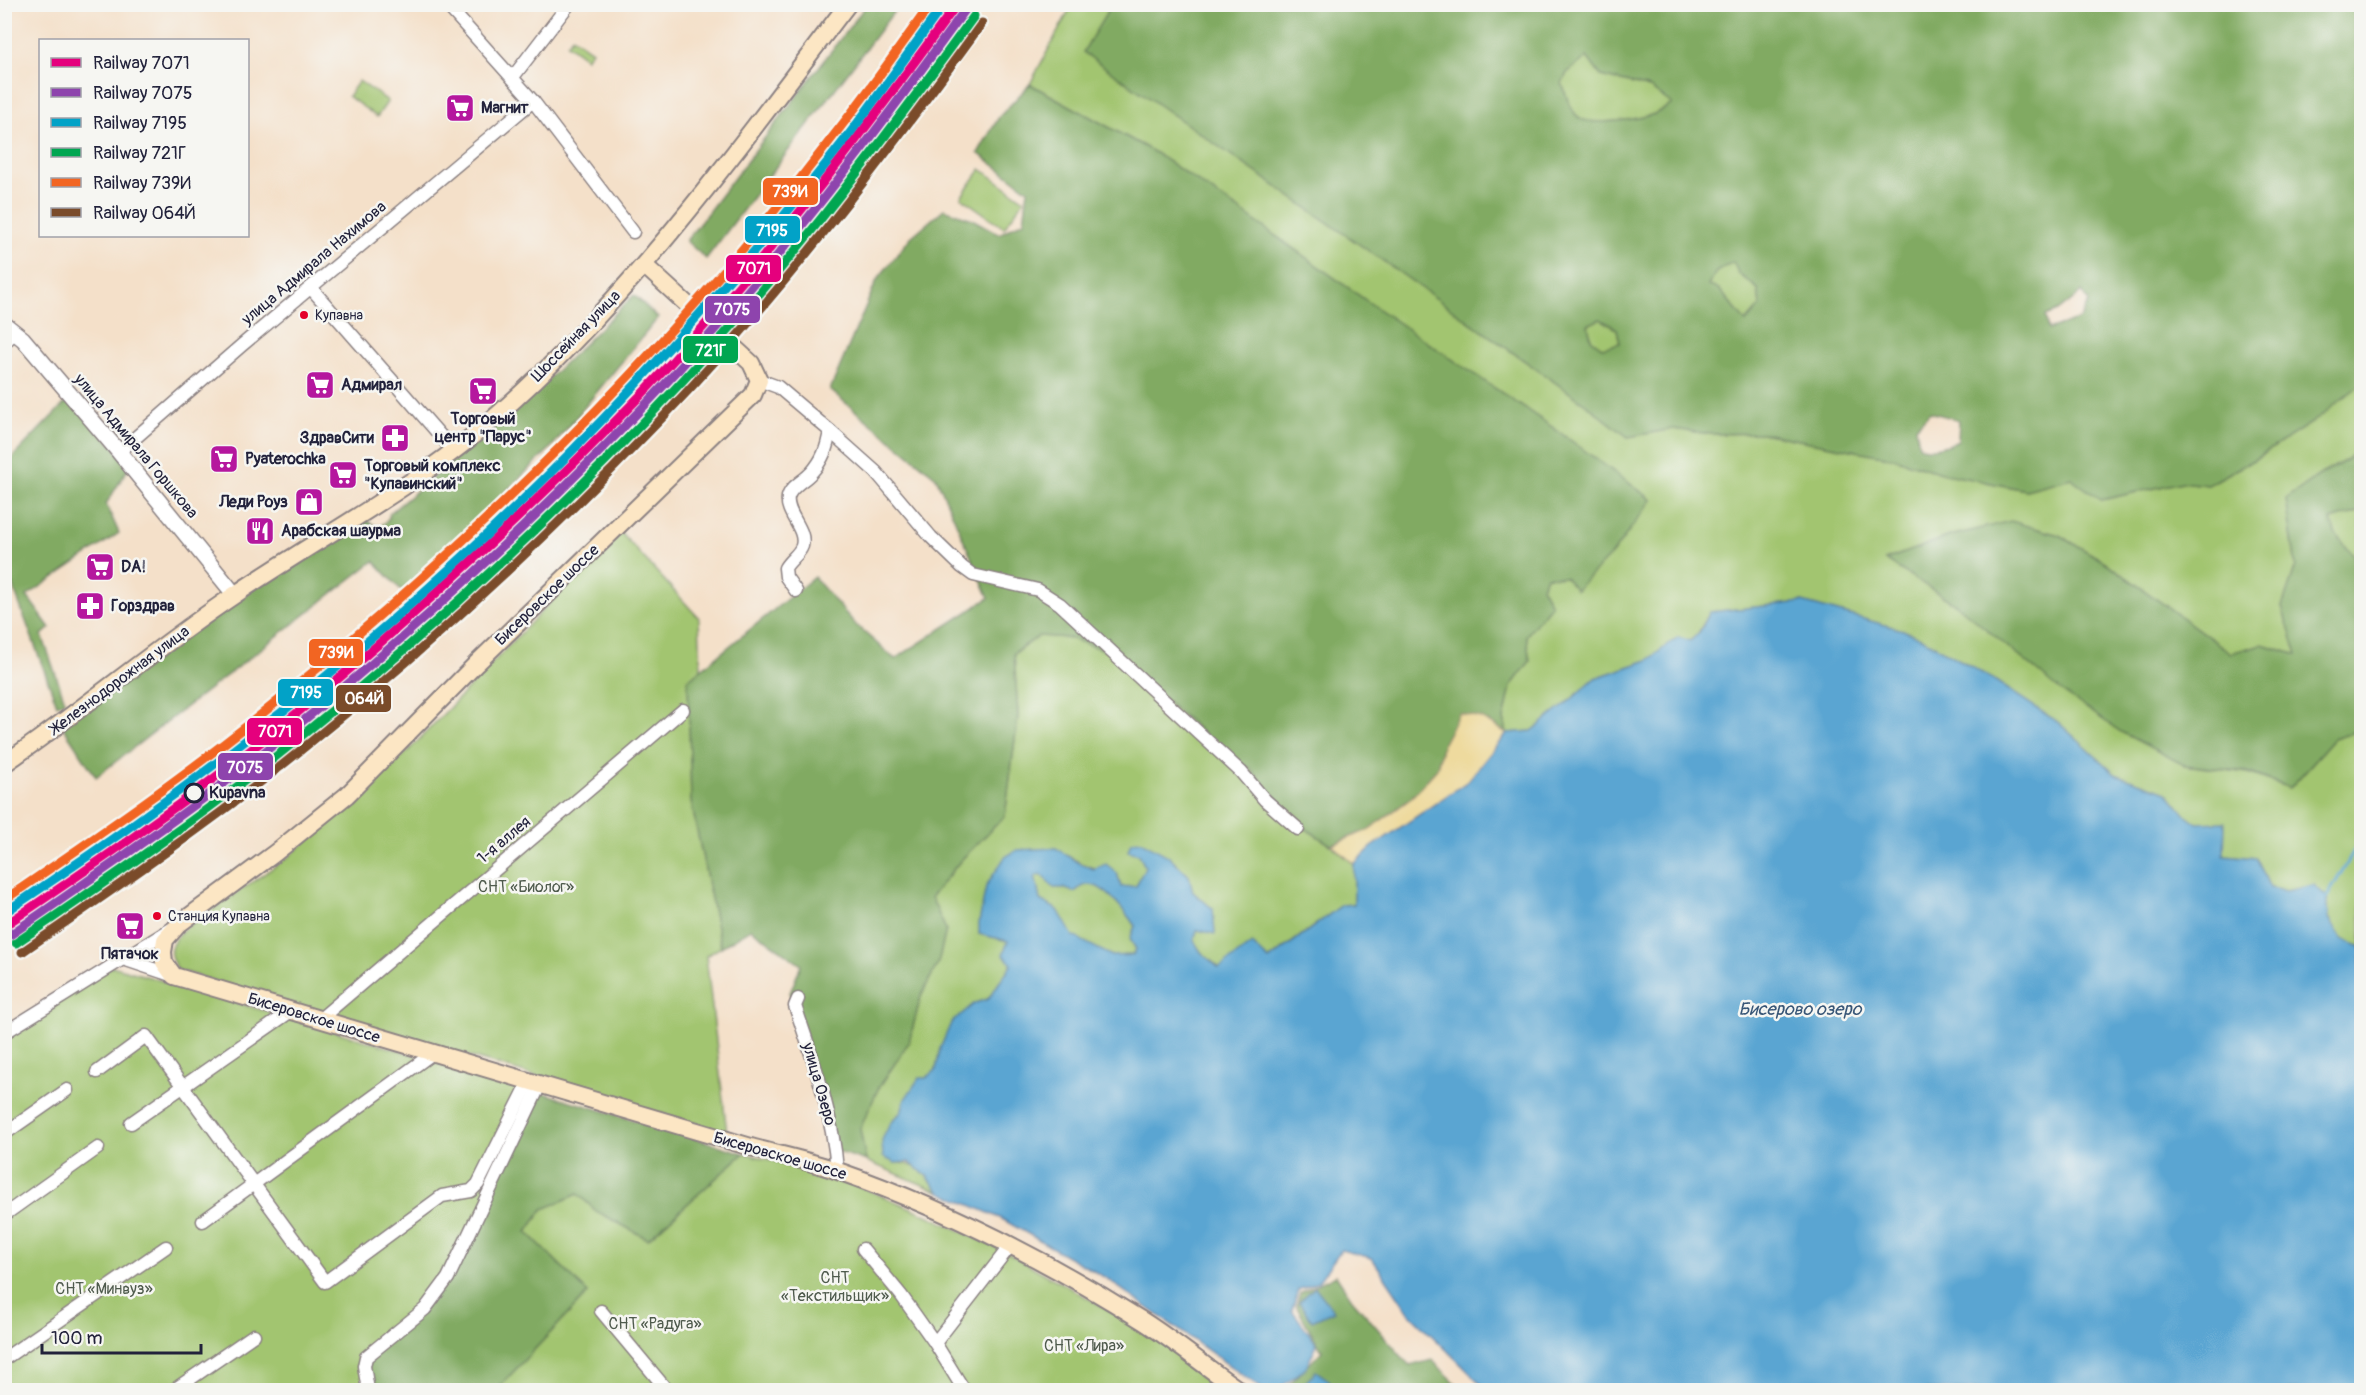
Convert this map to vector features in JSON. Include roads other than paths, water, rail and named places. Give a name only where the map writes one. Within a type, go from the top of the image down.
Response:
[{"type":"main road","name":"Шоссейная улица","points":[[235,595],[453,450],[478,431],[541,373],[644,266],[704,193],[848,4]]},
{"type":"main road","points":[[644,266],[751,363],[759,380]]},
{"type":"main road","name":"Бисеровское шоссе","points":[[759,380],[753,395],[476,664],[347,795],[275,853],[179,924],[165,940],[164,962],[174,976],[751,1147],[837,1170],[919,1203],[1010,1246],[1145,1322],[1239,1390]]},
{"type":"main road","name":"Железнодорожная улица","points":[[4,764],[235,595]]},
{"type":"street","points":[[446,4],[533,101],[633,232]]},
{"type":"street","points":[[513,77],[569,4]]},
{"type":"street","name":"улица Адмирала Нахимова","points":[[119,452],[533,101]]},
{"type":"street","points":[[311,288],[453,450]]},
{"type":"street","name":"улица Адмирала Горшкова","points":[[8,333],[119,452],[235,595]]},
{"type":"street","points":[[759,380],[778,387],[876,472],[949,557],[973,575],[1038,590],[1060,604],[1241,772],[1265,800],[1298,829]]},
{"type":"street","points":[[796,591],[786,577],[785,568],[800,550],[803,537],[789,504],[788,496],[811,473],[826,452],[830,431]]},
{"type":"street","name":"1-я аллея","points":[[320,1019],[683,710]]},
{"type":"street","points":[[4,1033],[179,924]]},
{"type":"street","points":[[123,959],[174,976]]},
{"type":"street","name":"улица Озеро","points":[[798,999],[795,1006],[821,1089],[835,1144],[837,1170]]},
{"type":"street","points":[[131,1123],[291,1011]]},
{"type":"street","points":[[97,1072],[146,1036],[325,1282],[442,1196],[471,1191],[478,1184],[535,1083]]},
{"type":"street","points":[[203,1221],[433,1053]]},
{"type":"street","points":[[368,1390],[364,1366],[366,1357],[425,1309],[448,1278],[535,1083]]},
{"type":"street","points":[[4,1134],[67,1090]]},
{"type":"street","points":[[4,1215],[98,1148]]},
{"type":"street","points":[[934,1343],[1010,1246]]},
{"type":"street","points":[[4,1359],[166,1247]]},
{"type":"street","points":[[863,1249],[901,1295],[964,1390]]},
{"type":"street","points":[[601,1311],[667,1390]]},
{"type":"street","points":[[174,1390],[254,1335]]},
{"type":"water","name":"Бисерово озеро","points":[[1802,602],[1903,630],[1927,641],[1994,680],[2059,723],[2115,774],[2167,792],[2185,814],[2197,823],[2225,822],[2224,855],[2256,858],[2270,888],[2286,891],[2314,885],[2327,897],[2329,918],[2342,939],[2361,947],[2361,1390],[1487,1390],[1410,1314],[1372,1258],[1341,1250],[1318,1282],[1298,1290],[1292,1310],[1317,1344],[1306,1368],[1277,1390],[1264,1390],[1104,1277],[1000,1218],[940,1192],[927,1176],[909,1162],[895,1163],[883,1157],[882,1140],[890,1124],[901,1112],[905,1099],[919,1078],[926,1078],[936,1070],[940,1049],[951,1023],[975,1003],[988,999],[1012,964],[1003,955],[1008,941],[979,934],[986,886],[1005,857],[1017,850],[1056,848],[1077,862],[1093,869],[1106,864],[1117,873],[1121,887],[1136,886],[1145,867],[1139,854],[1128,851],[1131,842],[1141,841],[1170,857],[1189,876],[1193,892],[1213,909],[1215,934],[1197,930],[1194,941],[1201,952],[1219,968],[1252,944],[1269,960],[1342,905],[1354,904],[1354,864],[1372,847],[1468,781],[1507,733],[1532,731],[1595,678],[1648,660],[1678,637],[1690,641],[1699,633],[1710,612]],"holes":[[[1041,874],[1054,888],[1074,892],[1084,886],[1093,885],[1107,893],[1135,926],[1130,939],[1136,949],[1133,955],[1112,956],[1073,936],[1058,910],[1040,900],[1035,876]]]},
{"type":"water","points":[[1315,1287],[1334,1311],[1312,1321],[1299,1302]]},
{"type":"water","points":[[1316,1371],[1330,1381],[1327,1390],[1299,1390]]},
{"type":"waterway","points":[[2327,897],[2362,837]]},
{"type":"rail line","name":"739И","points":[[4,900],[168,786],[232,738],[358,634],[496,510],[627,378],[738,254],[853,110],[931,4]]},
{"type":"rail line","name":"7195","points":[[4,913],[135,823],[268,723],[333,671],[520,503],[636,384],[746,261],[850,133],[944,4]]},
{"type":"rail line","name":"7071","points":[[4,926],[108,855],[276,730],[418,610],[554,483],[684,349],[766,254],[844,155],[957,4]]},
{"type":"rail line","name":"7075","points":[[10,935],[182,814],[282,738],[425,617],[561,490],[691,356],[774,260],[852,162],[965,10]]},
{"type":"rail line","name":"721Г","points":[[16,943],[188,823],[289,746],[385,666],[524,541],[613,454],[741,315],[861,168],[974,16]]},
{"type":"rail line","name":"064Й","points":[[22,952],[195,831],[296,754],[392,674],[531,549],[664,416],[749,322],[869,175],[982,23]]},
{"type":"place","name":"Магнит","points":[[460,108]]},
{"type":"place","name":"Купавна","points":[[304,315]]},
{"type":"place","name":"Адмирал","points":[[320,385]]},
{"type":"place","name":"Торговый центр \"Парус\"","points":[[483,391]]},
{"type":"place","name":"ЗдравСити","points":[[395,438]]},
{"type":"place","name":"Pyaterochka","points":[[224,459]]},
{"type":"place","name":"Торговый комплекс \"Купавинский\"","points":[[343,475]]},
{"type":"place","name":"Леди Роуз","points":[[309,502]]},
{"type":"place","name":"Арабская шаурма","points":[[260,531]]},
{"type":"place","name":"DA!","points":[[100,567]]},
{"type":"place","name":"Горздрав","points":[[90,606]]},
{"type":"place","name":"Kupavna","points":[[194,793]]},
{"type":"place","name":"Станция Купавна","points":[[157,916]]},
{"type":"place","name":"Пятачок","points":[[130,926]]},
{"type":"park label","name":"СНТ «Биолог»","points":[[526,887]]},
{"type":"park label","name":"СНТ «Текстильщик»","points":[[835,1287]]},
{"type":"park label","name":"СНТ «Минвуз»","points":[[104,1289]]},
{"type":"park label","name":"СНТ «Радуга»","points":[[655,1324]]},
{"type":"park label","name":"СНТ «Лира»","points":[[1084,1346]]}]
